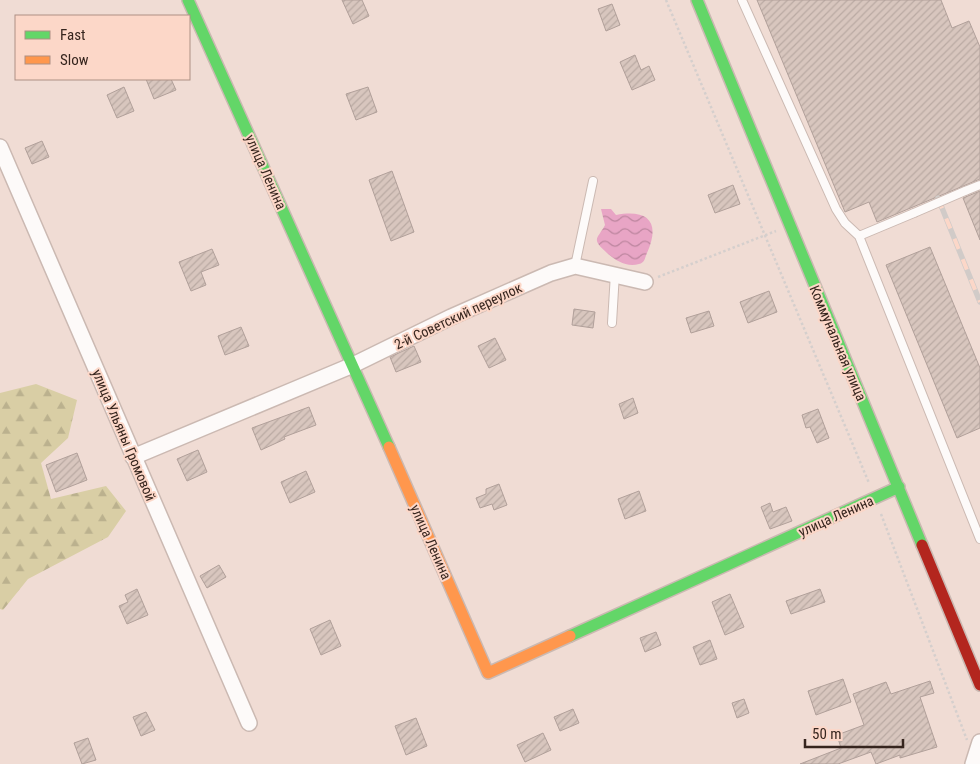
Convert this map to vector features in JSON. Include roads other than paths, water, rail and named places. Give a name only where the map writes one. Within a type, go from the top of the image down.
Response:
[{"type":"street","name":"улица Ленина","points":[[188,0],[353,365],[488,672],[899,487]]},
{"type":"street","name":"Коммунальная улица","points":[[697,0],[980,685]]},
{"type":"street","name":"улица Ульяны Громовой","points":[[0,147],[249,723]]},
{"type":"street","name":"2-й Советский переулок","points":[[134,456],[353,365],[451,317],[551,273],[575,266],[615,273],[645,282]]},
{"type":"street","points":[[974,762],[980,742]]},
{"type":"lane","points":[[742,0],[836,209],[845,223],[860,236],[980,539]]},
{"type":"lane","points":[[575,266],[593,181]]},
{"type":"lane","points":[[860,236],[980,185]]},
{"type":"lane","points":[[612,323],[615,273]]},
{"type":"water","points":[[601,209],[611,209],[616,215],[636,214],[644,216],[649,220],[653,233],[644,260],[641,263],[630,265],[617,261],[599,244],[597,239],[605,225]]},
{"type":"railway","points":[[938,198],[980,302]]}]
